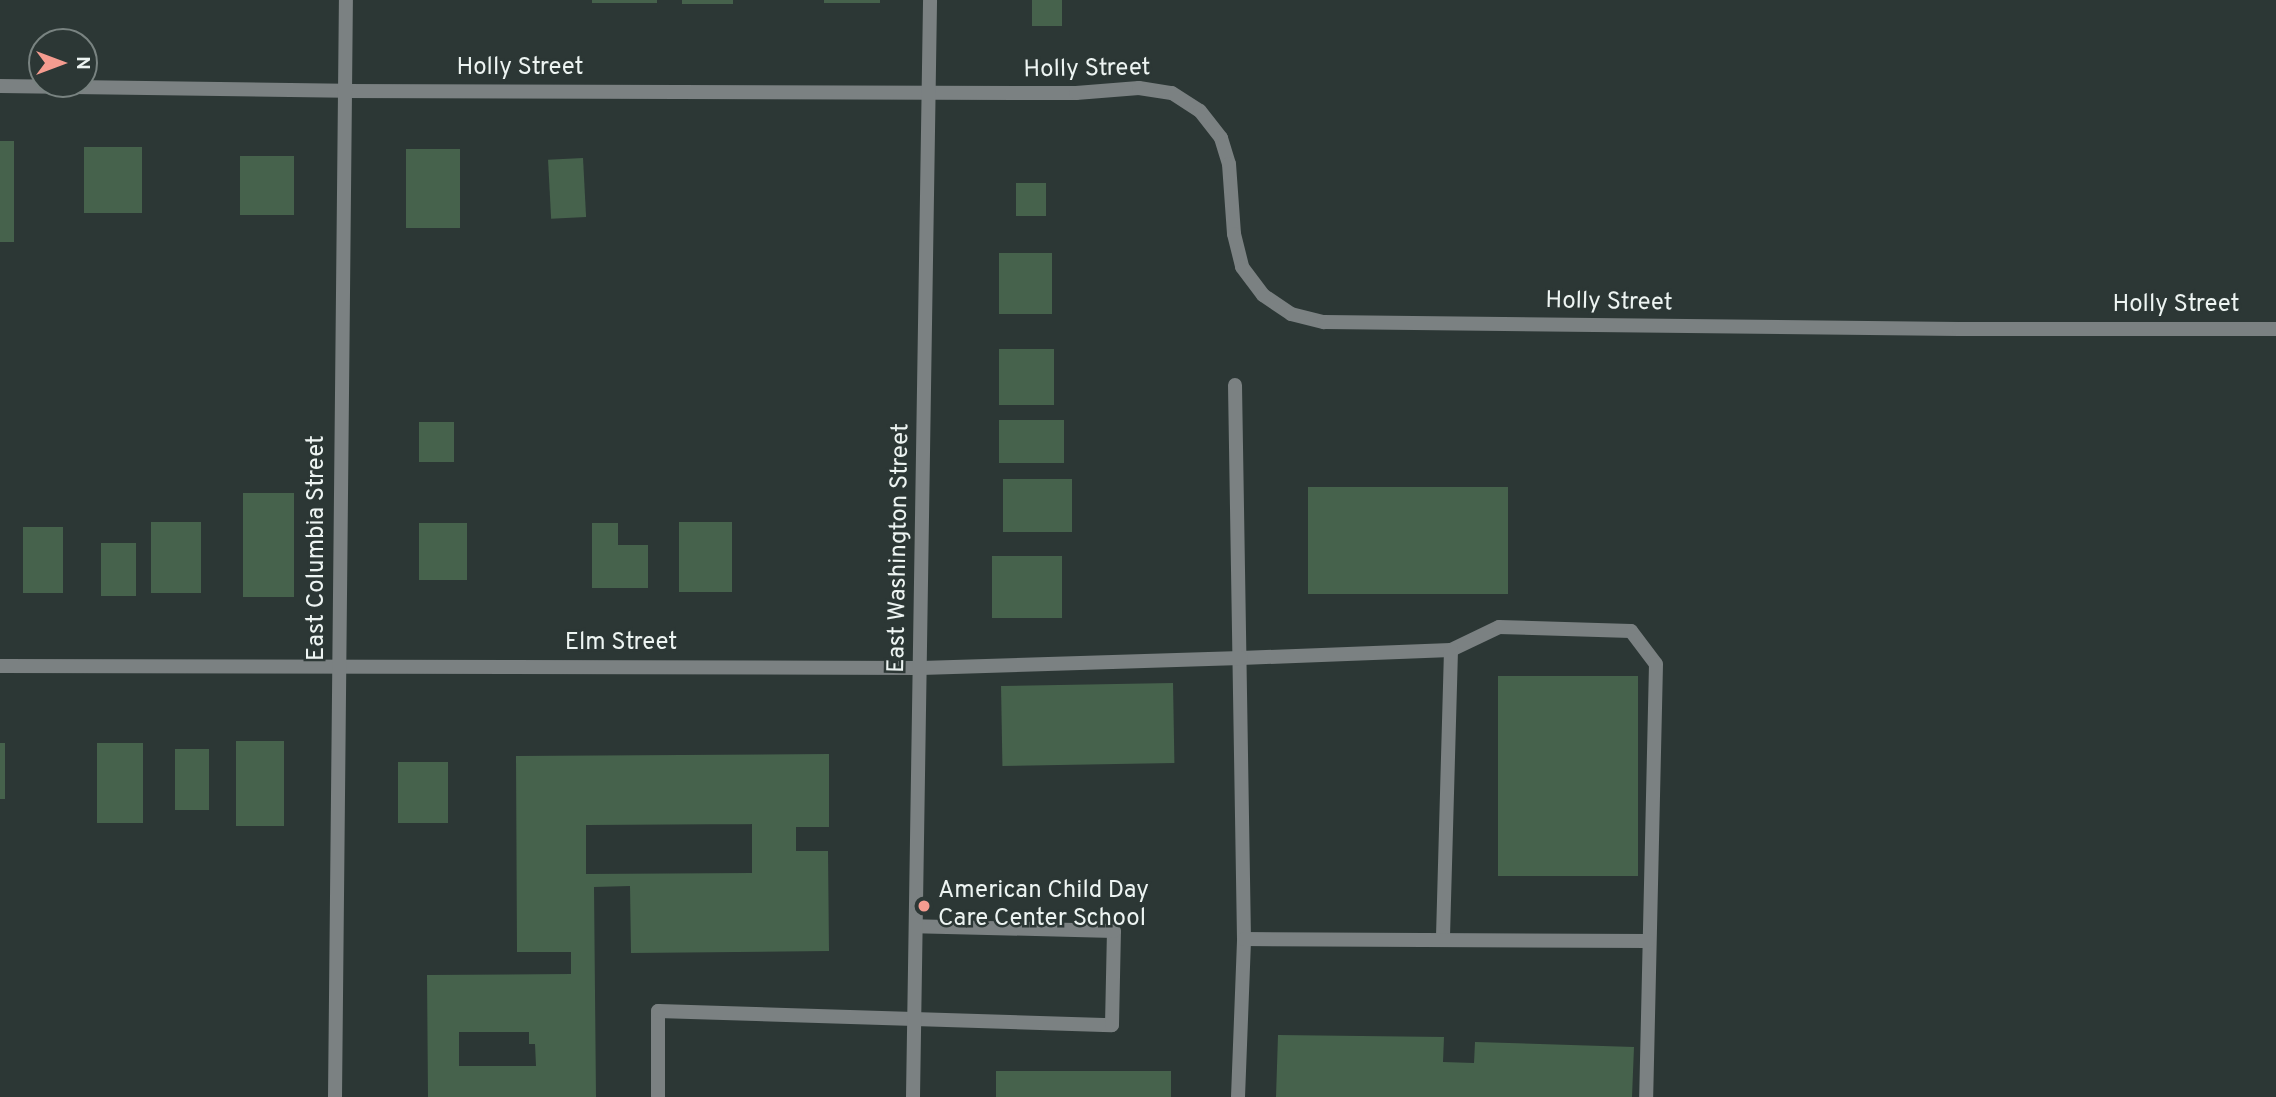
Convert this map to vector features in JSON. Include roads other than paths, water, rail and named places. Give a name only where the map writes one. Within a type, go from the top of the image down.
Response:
[{"type":"street","name":"East Columbia Street","points":[[335,1097],[345,0]]},
{"type":"street","name":"East Washington Street","points":[[913,1097],[930,0]]},
{"type":"street","name":"Holly Street","points":[[0,86],[344,91],[928,93],[1076,93],[1139,88],[1172,93],[1200,111],[1221,138],[1229,164],[1234,234],[1242,267],[1263,295],[1281,308],[1291,314],[1324,322],[1959,329],[2276,328]]},
{"type":"street","points":[[1235,385],[1244,939],[1238,1097]]},
{"type":"street","points":[[1443,939],[1451,650],[1499,627],[1631,631],[1656,664],[1646,1097]]},
{"type":"street","name":"Elm Street","points":[[0,666],[921,668],[1451,650]]},
{"type":"street","points":[[658,1097],[658,1011],[1112,1025],[1114,931],[916,926]]},
{"type":"street","points":[[1244,939],[1648,941]]},
{"type":"place","name":"American Child Day Care Center School","points":[[924,906]]}]
